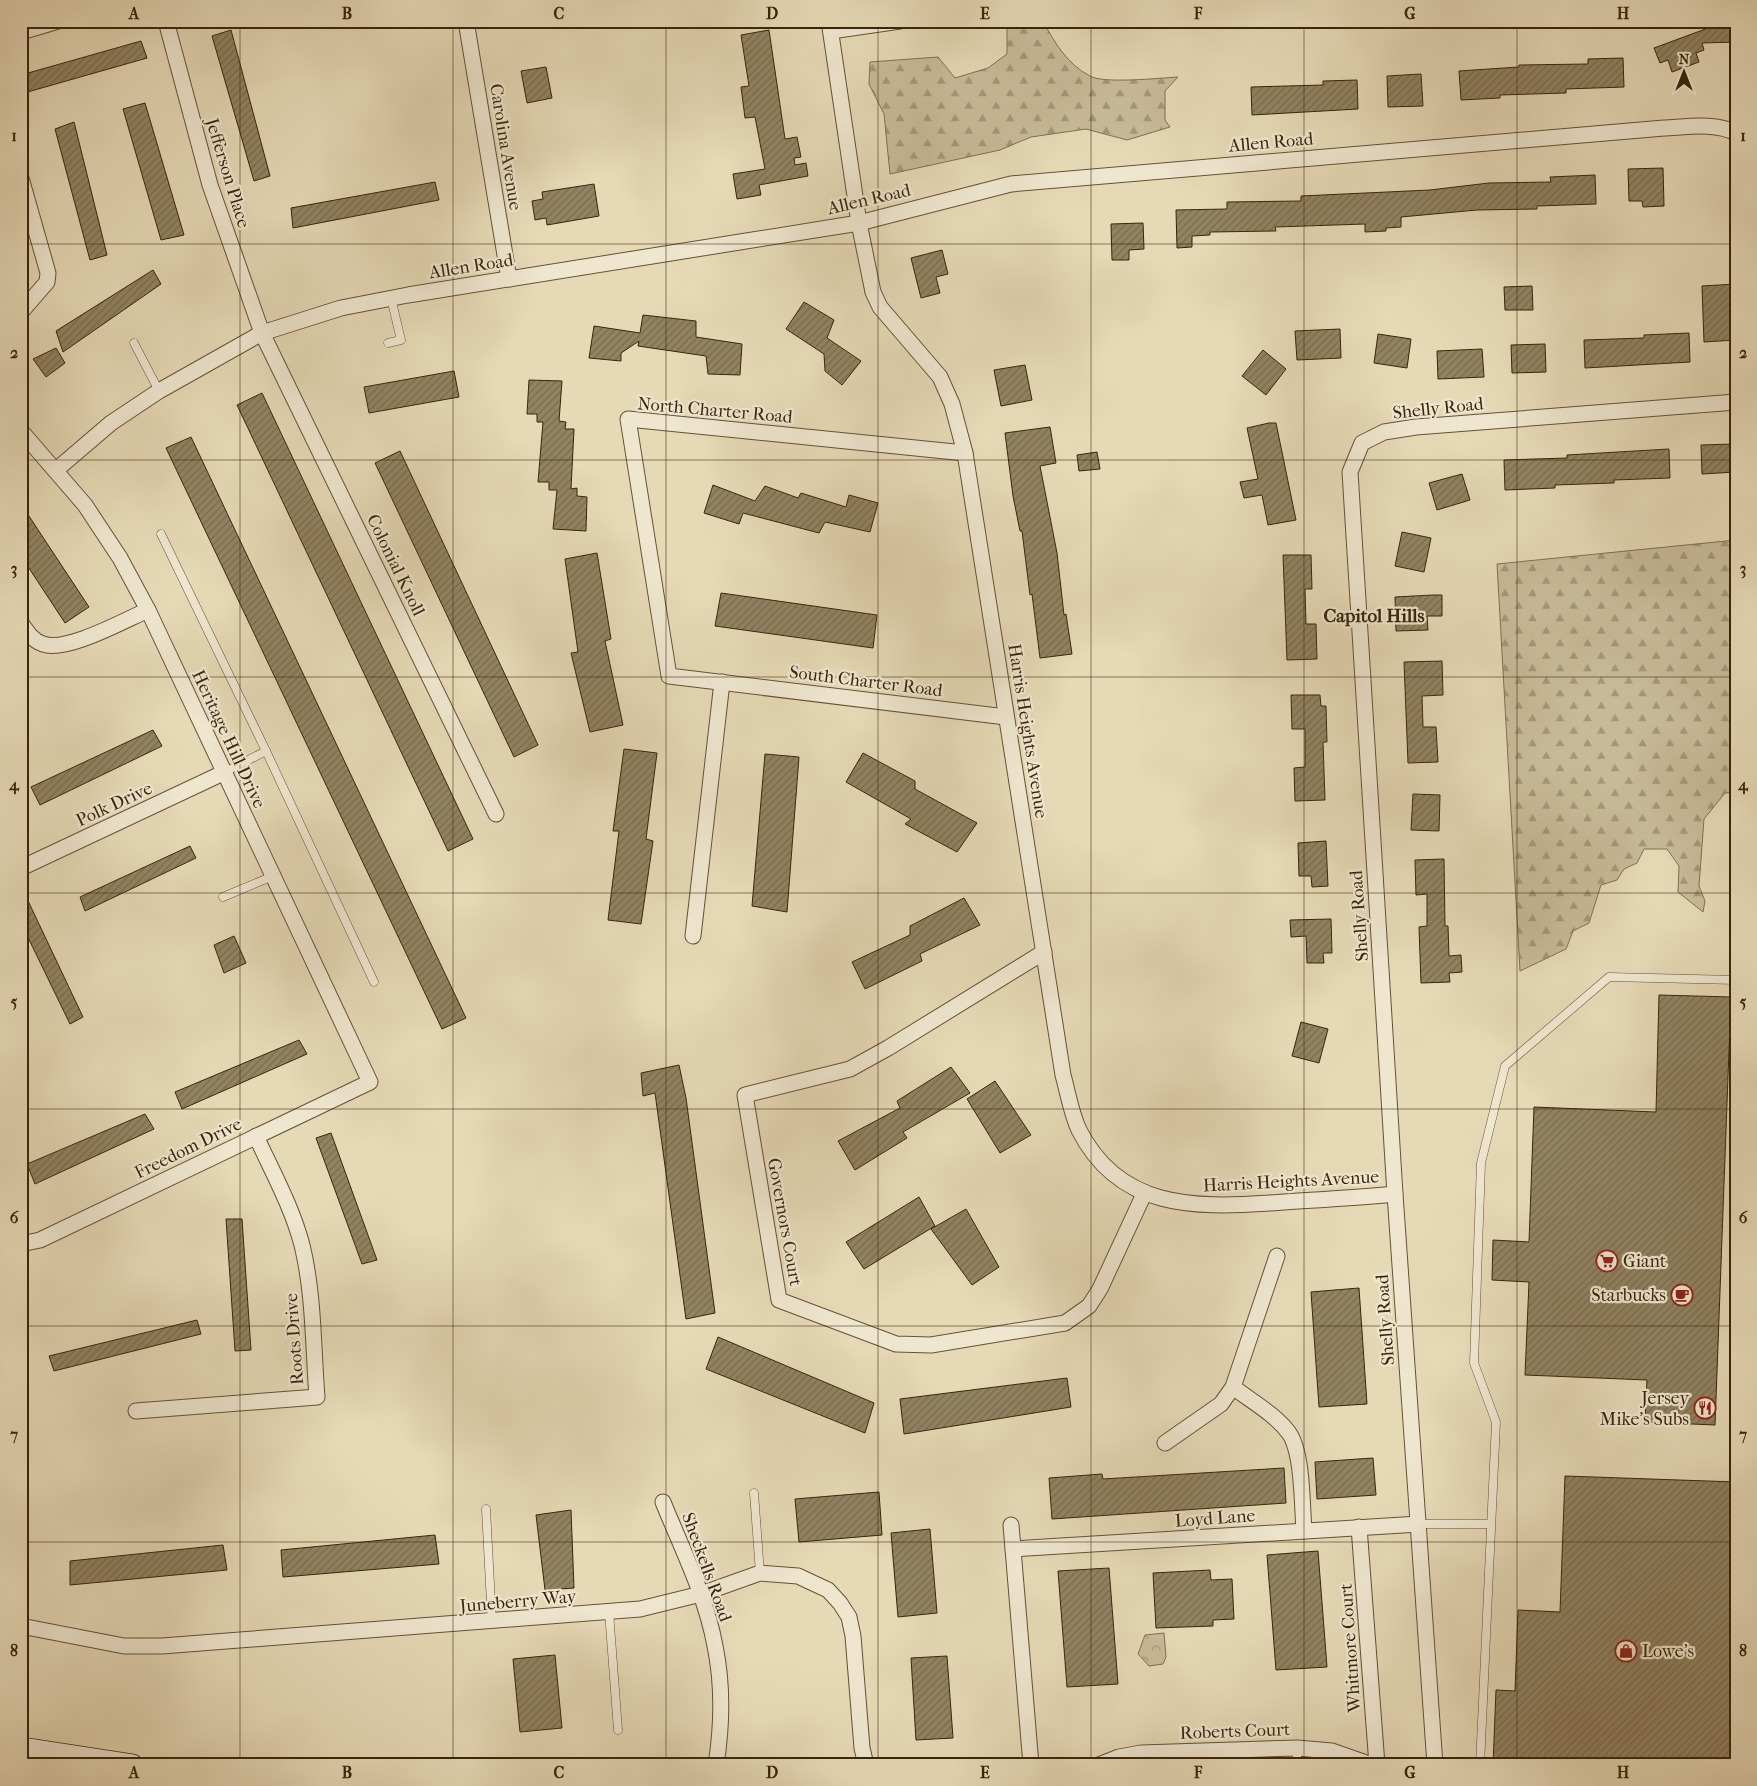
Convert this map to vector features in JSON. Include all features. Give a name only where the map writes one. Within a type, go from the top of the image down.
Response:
[{"type":"main road","points":[[21,1748],[132,1765]]},
{"type":"street","points":[[21,32],[58,21]]},
{"type":"street","name":"Jefferson Place","points":[[166,21],[210,185],[262,333]]},
{"type":"street","name":"Carolina Avenue","points":[[466,21],[509,279]]},
{"type":"street","points":[[830,26],[900,21]]},
{"type":"street","name":"Harris Heights Avenue","points":[[830,26],[859,223],[873,292],[880,307],[940,377],[952,404],[965,453],[1063,1075],[1079,1129],[1102,1163],[1120,1179],[1144,1194],[1169,1202],[1232,1206],[1395,1194]]},
{"type":"street","name":"Allen Road","points":[[56,470],[111,423],[159,391],[262,333],[341,308],[390,298],[859,223],[1011,184],[1664,128],[1705,127],[1730,130],[1736,133]]},
{"type":"street","points":[[21,178],[48,273],[46,282],[21,312]]},
{"type":"street","name":"Colonial Knoll","points":[[262,333],[496,814]]},
{"type":"street","name":"Shelly Road","points":[[1436,1765],[1395,1194],[1350,472],[1362,443],[1384,432],[1416,427],[1736,402]]},
{"type":"street","name":"North Charter Road","points":[[669,676],[628,419],[965,453]]},
{"type":"street","name":"Heritage Hill Drive","points":[[21,431],[85,505],[120,558],[148,610],[223,773],[370,1082]]},
{"type":"street","points":[[21,624],[28,634],[44,645],[65,645],[148,610]]},
{"type":"street","name":"South Charter Road","points":[[669,676],[1006,717]]},
{"type":"street","points":[[693,936],[722,682]]},
{"type":"street","name":"Polk Drive","points":[[21,868],[223,773]]},
{"type":"street","name":"Governors Court","points":[[1044,952],[850,1069],[744,1095],[779,1300],[896,1344],[931,1345],[1065,1323],[1089,1306],[1100,1289],[1144,1194]]},
{"type":"street","name":"Freedom Drive","points":[[21,1244],[40,1240],[370,1082]]},
{"type":"street","name":"Roots Drive","points":[[136,1411],[317,1397],[309,1285],[302,1245],[290,1209],[256,1136]]},
{"type":"street","points":[[1165,1443],[1221,1404],[1233,1387],[1278,1256]]},
{"type":"street","points":[[1233,1387],[1280,1423],[1290,1434],[1298,1464],[1304,1531]]},
{"type":"street","name":"Sheckells Road","points":[[663,1502],[701,1594],[715,1646],[721,1700],[716,1765]]},
{"type":"street","name":"Loyd Lane","points":[[1013,1549],[1419,1524]]},
{"type":"street","points":[[1011,1526],[1031,1765]]},
{"type":"street","name":"Whitmore Court","points":[[1359,1527],[1377,1765]]},
{"type":"street","name":"Juneberry Way","points":[[21,1626],[124,1646],[143,1646],[492,1622],[640,1609],[701,1594],[760,1573],[798,1576],[828,1590],[849,1617],[853,1636],[862,1748],[866,1765]]},
{"type":"street","name":"Roberts Court","points":[[1099,1765],[1119,1757],[1141,1753],[1297,1748],[1332,1751],[1372,1765]]},
{"type":"lane","points":[[388,343],[401,340],[390,298]]},
{"type":"lane","points":[[134,343],[159,391]]},
{"type":"lane","points":[[161,534],[266,751],[374,982]]},
{"type":"lane","points":[[223,773],[266,751]]},
{"type":"lane","points":[[223,897],[273,876]]},
{"type":"lane","points":[[1480,1765],[1496,1422],[1474,1363],[1481,1163],[1505,1066],[1608,976],[1736,980]]},
{"type":"lane","points":[[754,1493],[760,1573]]},
{"type":"lane","points":[[486,1509],[492,1622]]},
{"type":"lane","points":[[1419,1524],[1490,1524]]},
{"type":"lane","points":[[609,1612],[618,1730]]},
{"type":"lane","points":[[1297,1748],[1297,1765]]},
{"type":"green space","points":[[1043,21],[1068,59],[1090,76],[1107,80],[1178,77],[1165,91],[1165,120],[1170,127],[1127,140],[1086,129],[1031,137],[1000,150],[890,174],[884,114],[869,84],[870,62],[938,57],[955,78],[988,68],[1007,54],[1007,22]]},
{"type":"green space","points":[[1736,540],[1736,792],[1725,793],[1704,819],[1699,886],[1705,901],[1703,912],[1678,892],[1679,866],[1667,849],[1644,849],[1637,863],[1624,869],[1617,880],[1601,885],[1589,923],[1573,931],[1566,949],[1520,971],[1497,564]]},
{"type":"green space","points":[[1164,1633],[1166,1657],[1163,1664],[1149,1666],[1138,1654],[1145,1635]]},
{"type":"building","points":[[1719,21],[1736,21],[1736,42],[1702,43],[1704,50],[1696,53],[1699,62],[1672,72],[1668,60],[1660,63],[1654,48],[1719,24]]},
{"type":"building","points":[[231,30],[270,176],[254,181],[212,36]]},
{"type":"building","points":[[769,30],[785,139],[797,137],[801,157],[794,158],[795,165],[806,163],[808,176],[759,185],[761,195],[737,199],[733,174],[765,169],[755,117],[745,118],[741,87],[749,86],[741,35]]},
{"type":"building","points":[[141,41],[147,58],[24,93],[21,75]]},
{"type":"building","points":[[1623,58],[1624,87],[1566,89],[1566,93],[1500,95],[1500,98],[1461,100],[1459,71],[1519,67],[1519,65],[1588,64],[1588,59]]},
{"type":"building","points":[[546,67],[552,98],[527,103],[521,71]]},
{"type":"building","points":[[1421,74],[1423,106],[1388,107],[1387,76]]},
{"type":"building","points":[[1357,80],[1358,109],[1252,115],[1251,87],[1323,85],[1323,81]]},
{"type":"building","points":[[145,103],[184,235],[161,240],[123,109]]},
{"type":"building","points":[[74,122],[107,255],[90,260],[55,129]]},
{"type":"building","points":[[1663,168],[1664,206],[1643,207],[1642,201],[1629,201],[1628,169]]},
{"type":"building","points":[[1595,175],[1596,204],[1537,206],[1537,209],[1477,210],[1401,217],[1401,227],[1386,228],[1386,231],[1365,232],[1365,224],[1275,227],[1276,231],[1210,232],[1210,235],[1192,236],[1192,247],[1177,248],[1176,210],[1227,209],[1227,202],[1301,201],[1301,196],[1430,190],[1489,183],[1551,182],[1550,177]]},
{"type":"building","points":[[435,182],[439,200],[293,228],[291,208]]},
{"type":"building","points":[[594,184],[599,216],[547,225],[546,218],[535,220],[532,201],[543,199],[542,192]]},
{"type":"building","points":[[1143,223],[1144,249],[1129,250],[1129,260],[1112,260],[1111,224]]},
{"type":"building","points":[[942,250],[948,274],[936,277],[940,293],[921,298],[911,258]]},
{"type":"building","points":[[153,270],[161,284],[63,352],[56,331]]},
{"type":"building","points":[[1736,284],[1736,340],[1704,342],[1702,286]]},
{"type":"building","points":[[1532,286],[1533,310],[1505,310],[1504,287]]},
{"type":"building","points":[[804,302],[834,320],[827,338],[861,361],[842,385],[825,371],[824,354],[786,329]]},
{"type":"building","points":[[643,315],[696,321],[696,337],[742,344],[740,375],[708,374],[706,356],[638,346],[639,341],[621,353],[621,361],[589,358],[594,326],[640,333]]},
{"type":"building","points":[[1340,329],[1341,358],[1297,360],[1295,331]]},
{"type":"building","points":[[1689,333],[1690,362],[1585,368],[1584,340],[1644,338],[1644,335]]},
{"type":"building","points":[[1378,334],[1411,339],[1407,368],[1374,363]]},
{"type":"building","points":[[1545,344],[1546,372],[1512,373],[1511,345]]},
{"type":"building","points":[[56,348],[65,363],[46,377],[33,359]]},
{"type":"building","points":[[1482,349],[1484,377],[1438,379],[1437,351]]},
{"type":"building","points":[[1263,350],[1286,369],[1266,395],[1242,376]]},
{"type":"building","points":[[1025,365],[1032,400],[1001,406],[994,370]]},
{"type":"building","points":[[454,371],[459,397],[369,413],[364,387]]},
{"type":"building","points":[[529,380],[562,381],[559,421],[566,422],[565,429],[574,429],[571,489],[577,488],[577,496],[587,497],[586,531],[553,529],[557,490],[549,490],[549,482],[538,482],[543,422],[537,422],[537,414],[527,414]]},
{"type":"building","points":[[262,393],[473,839],[448,851],[237,405]]},
{"type":"building","points":[[1276,423],[1296,520],[1268,525],[1262,495],[1244,498],[1240,482],[1258,479],[1247,428]]},
{"type":"building","points":[[1050,427],[1056,463],[1040,466],[1057,553],[1064,615],[1066,614],[1072,654],[1040,658],[1032,594],[1030,595],[1022,531],[1020,531],[1013,496],[1005,433]]},
{"type":"building","points":[[191,437],[466,1018],[442,1029],[166,448]]},
{"type":"building","points":[[1734,444],[1736,472],[1702,474],[1701,445]]},
{"type":"building","points":[[1669,449],[1670,478],[1614,480],[1614,483],[1555,485],[1555,488],[1505,490],[1504,460],[1567,458],[1567,455]]},
{"type":"building","points":[[400,451],[538,745],[514,757],[375,463]]},
{"type":"building","points":[[1097,452],[1100,469],[1079,471],[1077,455]]},
{"type":"building","points":[[1462,474],[1470,500],[1437,510],[1429,483]]},
{"type":"building","points":[[713,485],[755,501],[765,486],[798,498],[801,493],[846,507],[849,495],[878,503],[870,532],[825,522],[819,533],[743,513],[739,524],[704,513]]},
{"type":"building","points":[[21,504],[89,607],[65,623],[21,556]]},
{"type":"building","points":[[1402,532],[1431,538],[1424,572],[1395,566]]},
{"type":"building","points":[[597,553],[611,639],[605,641],[623,725],[590,732],[571,653],[578,652],[565,559]]},
{"type":"building","points":[[1283,555],[1311,555],[1312,589],[1305,589],[1306,624],[1316,624],[1317,659],[1287,660]]},
{"type":"building","points":[[721,593],[877,615],[873,648],[715,626]]},
{"type":"building","points":[[1442,595],[1442,616],[1427,616],[1428,630],[1396,631],[1395,597]]},
{"type":"building","points":[[1442,661],[1443,695],[1422,696],[1423,727],[1436,727],[1438,762],[1408,763],[1404,662]]},
{"type":"building","points":[[1291,695],[1320,695],[1321,706],[1326,706],[1327,742],[1323,742],[1325,800],[1295,801],[1294,768],[1305,767],[1305,729],[1292,729]]},
{"type":"building","points":[[153,730],[162,746],[40,805],[31,787]]},
{"type":"building","points":[[624,749],[657,753],[646,839],[653,841],[641,924],[608,920],[619,831],[613,831]]},
{"type":"building","points":[[863,753],[915,781],[915,789],[977,823],[957,852],[905,824],[911,819],[846,782]]},
{"type":"building","points":[[765,754],[799,757],[787,912],[752,906]]},
{"type":"building","points":[[1413,794],[1440,795],[1439,831],[1411,830]]},
{"type":"building","points":[[1326,841],[1328,886],[1312,887],[1311,876],[1299,876],[1298,843]]},
{"type":"building","points":[[190,846],[196,858],[85,911],[80,897]]},
{"type":"building","points":[[1444,859],[1445,926],[1448,926],[1449,956],[1461,955],[1462,972],[1449,973],[1450,982],[1421,983],[1419,927],[1427,926],[1427,894],[1416,895],[1415,860]]},
{"type":"building","points":[[21,886],[83,1017],[70,1024],[21,923]]},
{"type":"building","points":[[964,898],[980,925],[920,954],[922,961],[865,989],[852,962],[910,935],[910,926]]},
{"type":"building","points":[[1331,919],[1332,953],[1323,953],[1324,963],[1307,963],[1306,936],[1291,937],[1290,920]]},
{"type":"building","points":[[234,936],[246,963],[224,973],[214,945]]},
{"type":"building","name":"Giant","points":[[1659,995],[1731,997],[1715,1425],[1645,1422],[1647,1380],[1525,1375],[1529,1282],[1492,1280],[1493,1240],[1529,1242],[1534,1107],[1656,1112]]},
{"type":"building","points":[[1301,1022],[1328,1029],[1319,1063],[1292,1056]]},
{"type":"building","points":[[299,1040],[307,1054],[182,1109],[175,1092]]},
{"type":"building","points":[[679,1065],[686,1098],[715,1313],[686,1319],[655,1093],[643,1096],[641,1073]]},
{"type":"building","points":[[951,1067],[970,1093],[903,1132],[907,1138],[855,1170],[838,1141],[900,1108],[897,1101]]},
{"type":"building","points":[[995,1081],[1031,1135],[1000,1153],[967,1099]]},
{"type":"building","points":[[145,1114],[154,1129],[35,1184],[27,1164]]},
{"type":"building","points":[[331,1133],[377,1260],[362,1264],[316,1138]]},
{"type":"building","points":[[919,1197],[935,1226],[864,1269],[846,1242]]},
{"type":"building","points":[[966,1209],[999,1267],[972,1285],[931,1229]]},
{"type":"building","points":[[226,1219],[242,1219],[251,1350],[235,1351]]},
{"type":"building","points":[[1359,1288],[1367,1404],[1319,1407],[1311,1292]]},
{"type":"building","points":[[197,1320],[201,1334],[54,1371],[49,1356]]},
{"type":"building","points":[[718,1337],[874,1403],[865,1433],[706,1369]]},
{"type":"building","points":[[1067,1378],[1071,1407],[904,1434],[900,1399]]},
{"type":"building","points":[[1373,1458],[1376,1495],[1317,1499],[1315,1462]]},
{"type":"building","points":[[1284,1468],[1286,1503],[1052,1519],[1049,1478],[1102,1474],[1103,1479]]},
{"type":"building","name":"Lowe's","points":[[1565,1476],[1736,1482],[1736,1765],[1493,1765],[1496,1690],[1515,1691],[1518,1610],[1560,1612]]},
{"type":"building","points":[[879,1492],[882,1535],[799,1542],[795,1499]]},
{"type":"building","points":[[571,1510],[574,1588],[545,1590],[536,1515]]},
{"type":"building","points":[[930,1529],[937,1613],[898,1617],[891,1533]]},
{"type":"building","points":[[435,1535],[439,1564],[283,1577],[281,1550]]},
{"type":"building","points":[[223,1545],[227,1570],[70,1585],[70,1561]]},
{"type":"building","points":[[1318,1551],[1327,1667],[1276,1670],[1267,1555]]},
{"type":"building","points":[[1109,1568],[1118,1684],[1067,1687],[1058,1571]]},
{"type":"building","points":[[1210,1570],[1211,1580],[1232,1579],[1234,1619],[1213,1620],[1213,1626],[1156,1628],[1153,1573]]},
{"type":"building","points":[[555,1655],[562,1728],[520,1732],[513,1659]]},
{"type":"building","points":[[947,1656],[953,1738],[916,1740],[911,1658]]},
{"type":"place","name":"Giant","points":[[1607,1261]]},
{"type":"place","name":"Starbucks","points":[[1682,1295]]},
{"type":"place","name":"Jersey Mike's Subs","points":[[1705,1408]]},
{"type":"place","name":"Lowe's","points":[[1626,1651]]},
{"type":"district","name":"Capitol Hills","points":[[1374,615]]}]
